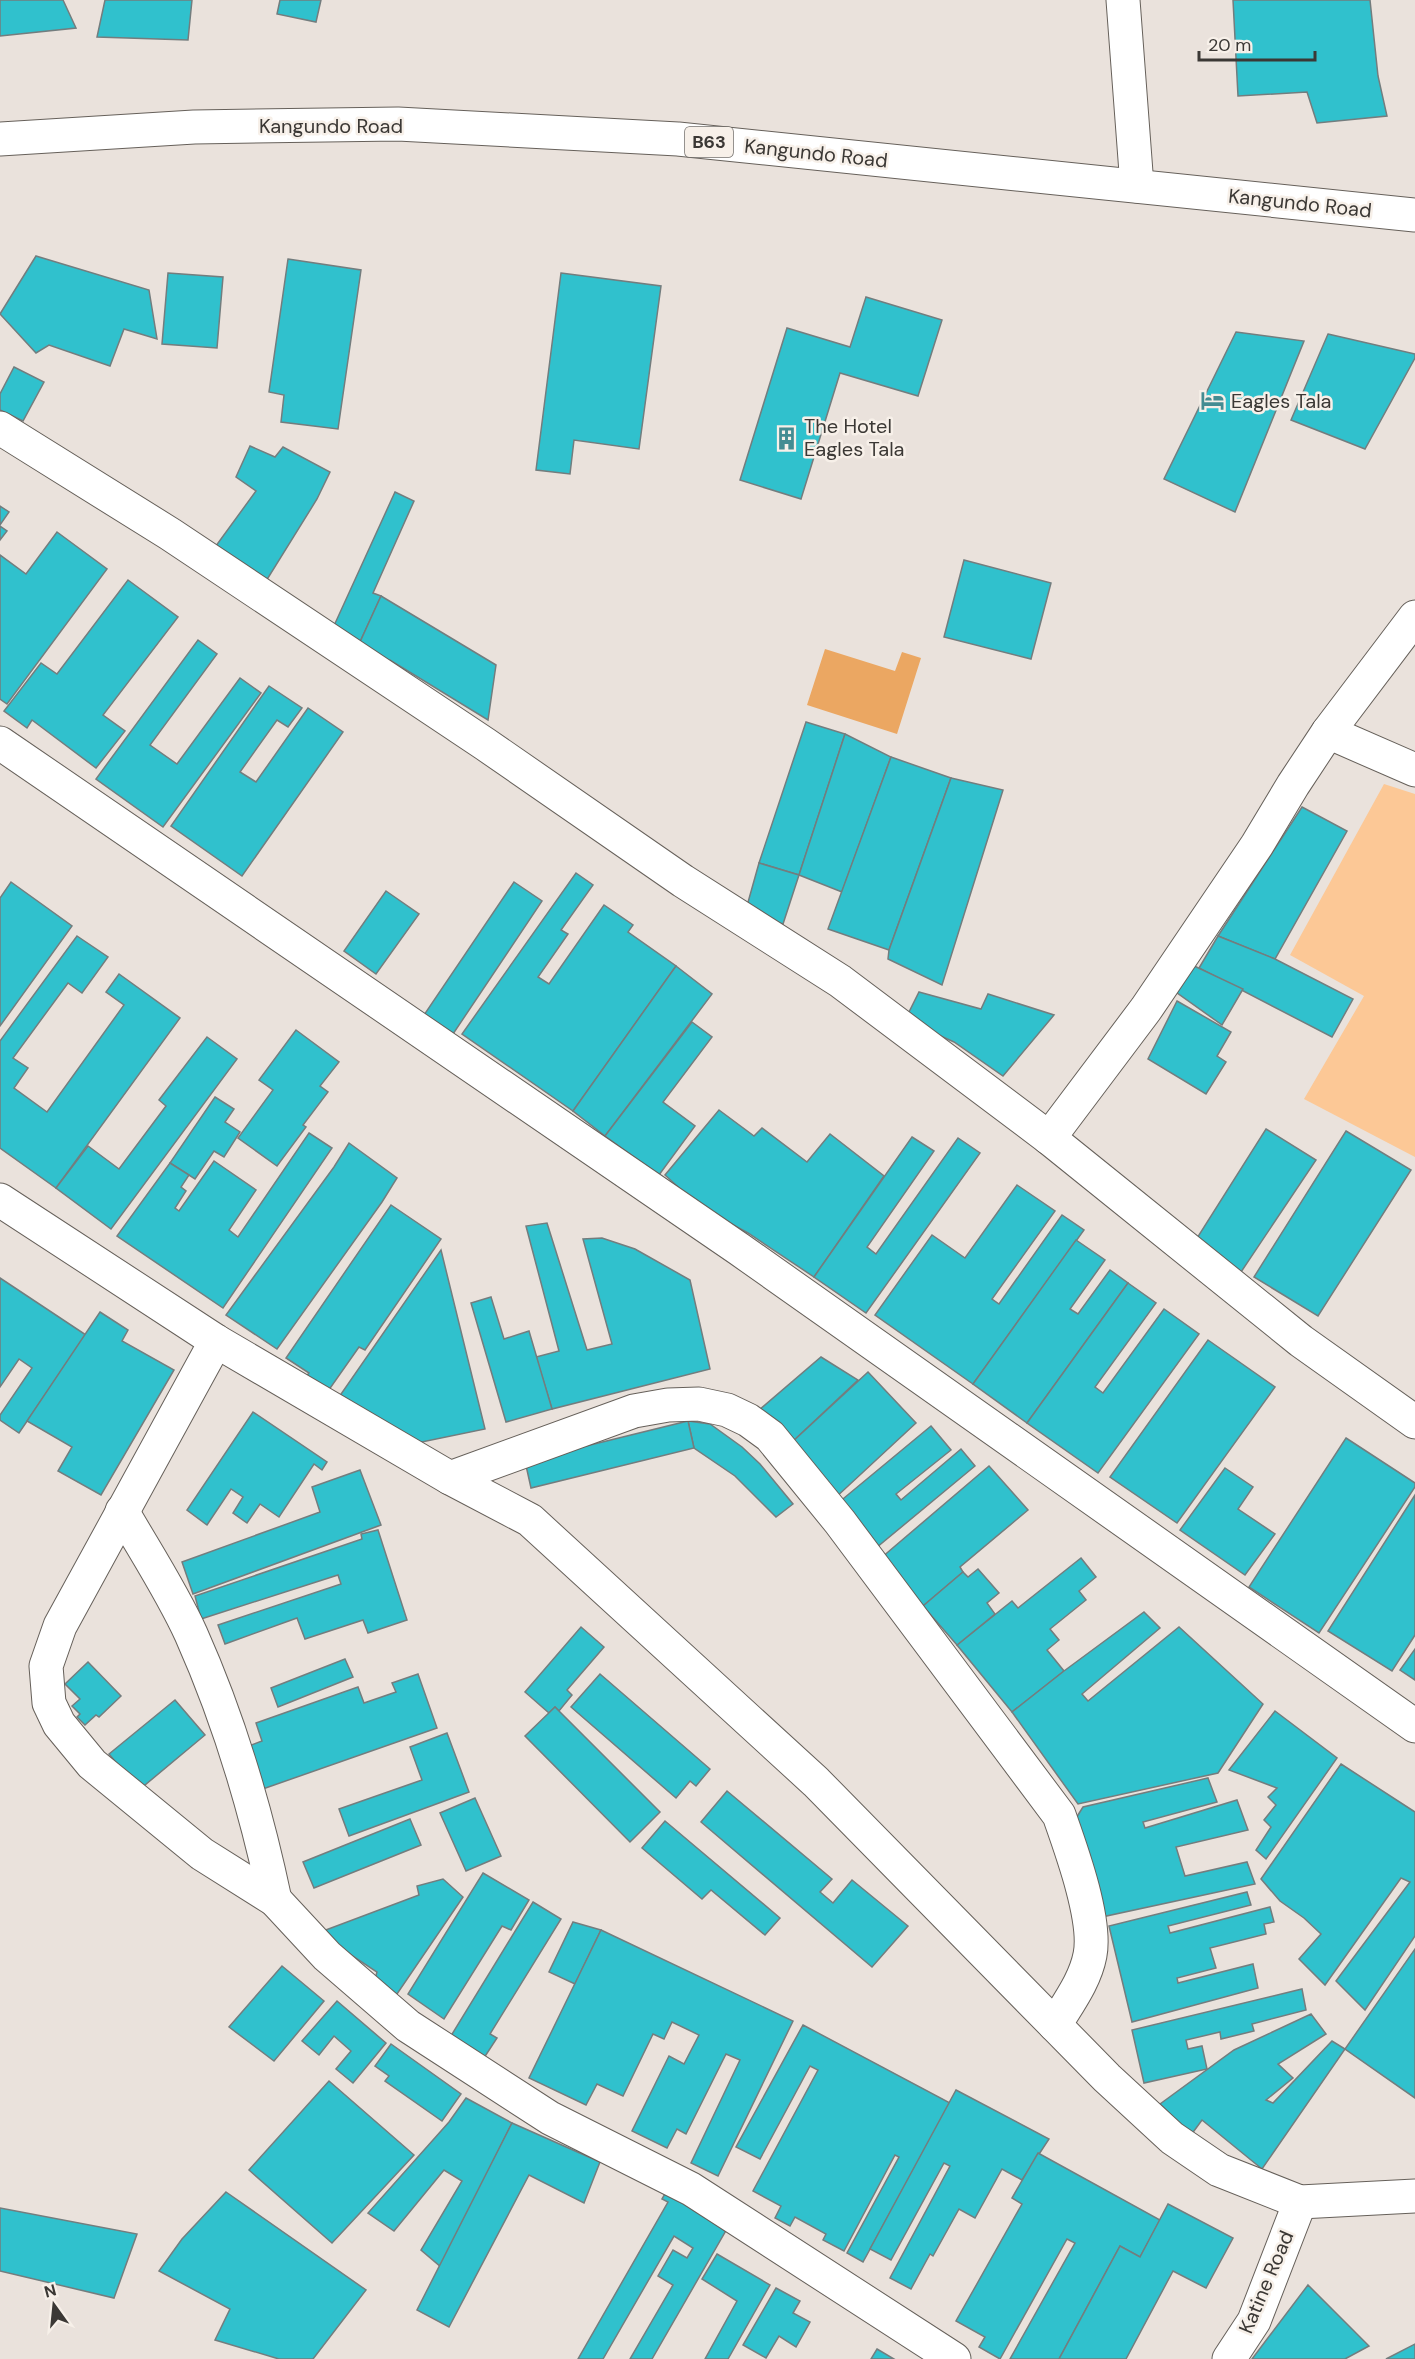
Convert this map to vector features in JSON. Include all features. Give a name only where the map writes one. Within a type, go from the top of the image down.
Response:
[{"type":"main road","points":[[1123,0],[1137,186]]},
{"type":"main road","name":"Kangundo Road","points":[[0,139],[194,127],[399,124],[678,139],[1415,215]]},
{"type":"main road","points":[[0,428],[170,534],[485,744],[683,881],[840,981],[1049,1138],[1301,1341],[1415,1422]]},
{"type":"main road","points":[[1049,1138],[1146,1009],[1200,932],[1328,732],[1415,617]]},
{"type":"main road","points":[[1328,732],[1415,770]]},
{"type":"main road","points":[[0,743],[739,1250],[1415,1726]]},
{"type":"main road","points":[[0,1200],[216,1341],[450,1478],[530,1520],[816,1782],[1107,2078],[1172,2138],[1219,2170],[1300,2202],[1377,2200],[1415,2196]]},
{"type":"main road","points":[[216,1341],[60,1626],[46,1666],[49,1703],[59,1724],[92,1764],[202,1854],[275,1900],[327,1956],[408,2026],[550,2118],[691,2189],[954,2359]]},
{"type":"main road","points":[[450,1478],[634,1411],[668,1405],[699,1404],[727,1410],[748,1420],[770,1436],[840,1522],[1059,1815],[1077,1865],[1090,1930],[1090,1954],[1082,1981],[1055,2025]]},
{"type":"main road","points":[[122,1511],[191,1634],[226,1724],[261,1834],[275,1900]]},
{"type":"main road","name":"Katine Road","points":[[1229,2359],[1254,2321],[1300,2202]]},
{"type":"shaded area","points":[[825,649],[895,671],[902,652],[921,658],[897,734],[807,705]]},
{"type":"shaded area","points":[[1384,784],[1415,794],[1415,1157],[1304,1099],[1364,996],[1290,955]]},
{"type":"building","points":[[0,0],[63,0],[76,28],[0,36]]},
{"type":"building","points":[[105,0],[192,0],[188,40],[97,37]]},
{"type":"building","points":[[280,0],[321,0],[316,22],[277,14]]},
{"type":"building","points":[[1233,0],[1370,0],[1378,76],[1387,116],[1317,123],[1307,92],[1238,96]]},
{"type":"building","points":[[36,256],[149,290],[157,339],[124,329],[110,366],[49,345],[36,353],[0,314]]},
{"type":"building","points":[[288,259],[361,270],[338,429],[281,422],[284,395],[269,392]]},
{"type":"building","points":[[168,273],[223,277],[217,348],[162,344]]},
{"type":"building","points":[[561,273],[661,286],[639,449],[574,440],[570,474],[536,470]]},
{"type":"building","name":"The Hotel Eagles Tala","points":[[866,297],[942,320],[918,396],[840,373],[801,499],[740,480],[787,328],[850,347]]},
{"type":"building","points":[[1236,332],[1304,341],[1235,512],[1164,479]]},
{"type":"building","points":[[1328,334],[1415,354],[1415,358],[1365,449],[1291,420]]},
{"type":"building","points":[[14,367],[44,382],[23,421],[0,410],[0,394]]},
{"type":"building","points":[[250,446],[275,457],[283,447],[330,472],[317,499],[263,586],[210,554],[256,491],[236,477]]},
{"type":"building","points":[[395,492],[414,501],[373,593],[381,596],[360,642],[332,630]]},
{"type":"building","points":[[0,506],[9,512],[0,525]]},
{"type":"building","points":[[0,526],[7,531],[0,540]]},
{"type":"building","points":[[57,532],[107,569],[7,704],[0,699],[0,555],[26,574]]},
{"type":"building","points":[[964,560],[1051,583],[1031,659],[944,637]]},
{"type":"building","points":[[128,580],[178,617],[103,715],[125,731],[96,768],[32,720],[27,728],[4,711],[41,663],[57,674]]},
{"type":"building","points":[[381,596],[496,665],[488,720],[390,660],[384,671],[360,642]]},
{"type":"building","points":[[198,640],[217,654],[150,745],[177,764],[240,678],[261,693],[163,827],[96,779]]},
{"type":"building","points":[[269,686],[302,708],[288,727],[277,720],[240,772],[256,782],[308,708],[343,732],[242,876],[171,826]]},
{"type":"building","points":[[806,722],[845,734],[799,875],[759,863]]},
{"type":"building","points":[[845,734],[891,757],[842,892],[799,875]]},
{"type":"building","points":[[891,757],[951,778],[889,950],[828,929]]},
{"type":"building","points":[[951,778],[1003,790],[942,985],[888,959],[889,950]]},
{"type":"building","points":[[1302,807],[1347,831],[1275,959],[1218,936]]},
{"type":"building","points":[[759,863],[799,875],[783,924],[745,913]]},
{"type":"building","points":[[576,873],[593,885],[561,930],[568,934],[538,977],[549,984],[604,905],[633,925],[628,932],[676,966],[573,1111],[462,1034]]},
{"type":"building","points":[[11,882],[72,926],[0,1026],[0,898]]},
{"type":"building","points":[[514,882],[542,901],[451,1037],[422,1018]]},
{"type":"building","points":[[386,891],[419,914],[376,974],[344,951]]},
{"type":"building","points":[[77,936],[108,957],[82,993],[68,983],[13,1058],[28,1068],[14,1088],[47,1112],[124,1005],[106,992],[119,974],[180,1018],[56,1188],[0,1148],[0,1041]]},
{"type":"building","points":[[1218,936],[1275,959],[1353,999],[1332,1037],[1199,968]]},
{"type":"building","points":[[1190,964],[1243,989],[1222,1025],[1173,990]]},
{"type":"building","points":[[676,966],[712,994],[605,1136],[573,1111]]},
{"type":"building","points":[[919,992],[981,1009],[988,994],[1054,1015],[1003,1076],[954,1042],[905,1020]]},
{"type":"building","points":[[1177,1001],[1231,1032],[1217,1056],[1226,1062],[1206,1094],[1148,1059]]},
{"type":"building","points":[[692,1022],[712,1037],[663,1102],[695,1126],[659,1175],[605,1136]]},
{"type":"building","points":[[296,1030],[339,1062],[320,1086],[328,1092],[303,1125],[306,1127],[277,1166],[238,1138],[273,1090],[259,1080]]},
{"type":"building","points":[[207,1037],[237,1059],[111,1229],[56,1188],[88,1146],[119,1169],[166,1106],[159,1100]]},
{"type":"building","points":[[215,1097],[234,1109],[225,1122],[240,1132],[224,1157],[214,1151],[195,1179],[170,1163]]},
{"type":"building","points":[[719,1110],[754,1136],[762,1128],[807,1162],[830,1134],[884,1176],[814,1277],[748,1233],[700,1207],[665,1175]]},
{"type":"building","points":[[1266,1129],[1316,1160],[1235,1281],[1192,1246]]},
{"type":"building","points":[[1346,1131],[1411,1170],[1318,1316],[1254,1277]]},
{"type":"building","points":[[309,1133],[332,1148],[223,1308],[117,1236],[170,1163],[189,1175],[181,1187],[186,1191],[175,1208],[179,1211],[214,1161],[256,1190],[229,1230],[238,1237]]},
{"type":"building","points":[[912,1137],[934,1151],[867,1247],[876,1254],[958,1138],[980,1153],[866,1313],[814,1277]]},
{"type":"building","points":[[349,1143],[397,1178],[277,1349],[226,1315]]},
{"type":"building","points":[[1017,1185],[1055,1211],[992,1299],[999,1304],[1062,1215],[1084,1230],[973,1384],[875,1315],[932,1235],[965,1258]]},
{"type":"building","points":[[391,1205],[441,1239],[365,1350],[359,1347],[326,1394],[304,1379],[309,1373],[286,1358]]},
{"type":"building","points":[[547,1223],[587,1350],[612,1344],[583,1239],[602,1238],[635,1249],[690,1280],[710,1369],[552,1409],[536,1357],[559,1351],[526,1226]]},
{"type":"building","points":[[1076,1240],[1105,1260],[1070,1309],[1078,1314],[1110,1270],[1128,1283],[1027,1423],[973,1384]]},
{"type":"building","points":[[441,1250],[485,1429],[417,1443],[339,1397]]},
{"type":"building","points":[[0,1278],[86,1335],[19,1433],[0,1420],[0,1415],[32,1368],[19,1359],[0,1387]]},
{"type":"building","points":[[1128,1283],[1156,1303],[1095,1387],[1103,1393],[1164,1309],[1199,1334],[1098,1473],[1027,1423]]},
{"type":"building","points":[[491,1297],[504,1339],[529,1331],[552,1409],[506,1422],[471,1303]]},
{"type":"building","points":[[100,1312],[128,1330],[122,1341],[174,1370],[101,1495],[58,1471],[72,1447],[27,1421]]},
{"type":"building","points":[[1208,1340],[1275,1387],[1177,1523],[1110,1477]]},
{"type":"building","points":[[821,1357],[858,1380],[790,1444],[759,1410]]},
{"type":"building","points":[[868,1372],[916,1423],[833,1500],[790,1444]]},
{"type":"building","points":[[253,1412],[327,1462],[322,1470],[314,1464],[279,1517],[260,1504],[247,1523],[233,1513],[243,1497],[231,1489],[207,1525],[187,1510]]},
{"type":"building","points":[[688,1421],[710,1424],[742,1447],[760,1464],[793,1504],[776,1517],[735,1476],[694,1448]]},
{"type":"building","points":[[688,1421],[694,1448],[531,1488],[525,1461]]},
{"type":"building","points":[[931,1426],[951,1450],[896,1494],[901,1500],[961,1449],[975,1466],[876,1548],[838,1503]]},
{"type":"building","points":[[1346,1438],[1415,1483],[1415,1487],[1319,1633],[1249,1587]]},
{"type":"building","points":[[989,1466],[1028,1510],[960,1567],[963,1572],[923,1606],[881,1558]]},
{"type":"building","points":[[1225,1468],[1253,1487],[1238,1509],[1275,1534],[1245,1575],[1180,1530]]},
{"type":"building","points":[[360,1470],[381,1525],[193,1594],[182,1562],[320,1512],[312,1487]]},
{"type":"building","points":[[1415,1495],[1415,1635],[1392,1671],[1328,1631]]},
{"type":"building","points":[[378,1530],[407,1620],[368,1633],[363,1620],[305,1639],[297,1618],[225,1644],[218,1625],[341,1584],[338,1575],[201,1619],[195,1596],[362,1539],[361,1534]]},
{"type":"building","points":[[1081,1558],[1096,1577],[1079,1591],[1086,1600],[1050,1629],[1059,1640],[1047,1650],[1064,1671],[1012,1712],[957,1645],[1012,1601],[1018,1608]]},
{"type":"building","points":[[978,1569],[999,1593],[987,1603],[995,1614],[957,1645],[923,1606],[963,1572],[968,1577]]},
{"type":"building","points":[[1144,1612],[1160,1628],[1082,1694],[1088,1701],[1179,1627],[1263,1704],[1218,1773],[1078,1804],[1012,1712]]},
{"type":"building","points":[[581,1627],[604,1647],[567,1690],[572,1695],[559,1711],[555,1707],[549,1713],[525,1692]]},
{"type":"building","points":[[1415,1649],[1415,1680],[1400,1670]]},
{"type":"building","points":[[345,1659],[353,1677],[278,1707],[271,1688]]},
{"type":"building","points":[[88,1662],[121,1696],[99,1717],[96,1715],[85,1725],[77,1717],[80,1714],[72,1706],[80,1699],[65,1684]]},
{"type":"building","points":[[418,1674],[437,1728],[257,1791],[241,1749],[262,1741],[256,1723],[358,1687],[364,1703],[396,1692],[392,1683]]},
{"type":"building","points":[[600,1674],[710,1769],[696,1786],[690,1781],[676,1798],[571,1707]]},
{"type":"building","points":[[175,1700],[205,1735],[139,1790],[109,1754]]},
{"type":"building","points":[[555,1707],[660,1812],[630,1842],[525,1736]]},
{"type":"building","points":[[1275,1711],[1337,1758],[1266,1859],[1256,1850],[1271,1827],[1264,1820],[1276,1805],[1268,1797],[1277,1788],[1229,1770]]},
{"type":"building","points":[[447,1733],[469,1792],[349,1836],[339,1809],[422,1780],[410,1747]]},
{"type":"building","points":[[1341,1764],[1415,1812],[1415,1936],[1365,2010],[1336,1981],[1410,1882],[1401,1878],[1325,1985],[1299,1959],[1321,1934],[1304,1918],[1280,1901],[1261,1879]]},
{"type":"building","points":[[1208,1778],[1217,1802],[1143,1822],[1145,1828],[1237,1800],[1248,1830],[1176,1847],[1185,1876],[1247,1862],[1255,1884],[1097,1918],[1073,1823],[1083,1807]]},
{"type":"building","points":[[727,1791],[832,1879],[820,1892],[833,1903],[852,1880],[908,1926],[872,1967],[701,1822]]},
{"type":"building","points":[[475,1798],[501,1856],[466,1871],[440,1813]]},
{"type":"building","points":[[410,1819],[421,1845],[314,1888],[303,1862]]},
{"type":"building","points":[[665,1821],[780,1918],[765,1935],[711,1890],[702,1899],[642,1848]]},
{"type":"building","points":[[483,1873],[529,1900],[511,1930],[502,1926],[444,2019],[408,1994]]},
{"type":"building","points":[[443,1879],[463,1897],[397,1994],[375,1979],[377,1972],[348,1953],[323,1931],[419,1895],[417,1886]]},
{"type":"building","points":[[1247,1892],[1251,1905],[1168,1926],[1170,1933],[1270,1907],[1274,1922],[1264,1924],[1266,1934],[1210,1948],[1216,1968],[1177,1978],[1178,1983],[1253,1964],[1258,1988],[1132,2022],[1109,1926]]},
{"type":"building","points":[[533,1902],[561,1919],[490,2034],[497,2038],[480,2064],[446,2044]]},
{"type":"building","points":[[573,1922],[601,1930],[575,1984],[549,1972]]},
{"type":"building","points":[[601,1930],[793,2021],[718,2176],[691,2163],[740,2060],[726,2054],[686,2134],[677,2129],[667,2148],[632,2131],[669,2056],[684,2064],[699,2035],[672,2022],[664,2039],[653,2034],[623,2096],[597,2084],[586,2105],[529,2078]]},
{"type":"building","points":[[1415,1949],[1415,2098],[1345,2049]]},
{"type":"building","points":[[282,1966],[324,2001],[274,2061],[229,2027]]},
{"type":"building","points":[[1302,1989],[1306,2010],[1252,2024],[1254,2031],[1221,2039],[1220,2032],[1186,2040],[1188,2049],[1202,2046],[1207,2069],[1144,2083],[1132,2030]]},
{"type":"building","points":[[337,2001],[386,2043],[353,2083],[336,2069],[351,2051],[334,2036],[319,2055],[302,2041]]},
{"type":"building","points":[[1311,2014],[1326,2034],[1278,2064],[1293,2078],[1266,2100],[1273,2103],[1332,2041],[1345,2049],[1262,2169],[1202,2120],[1191,2135],[1160,2104],[1234,2050]]},
{"type":"building","points":[[803,2025],[950,2103],[863,2262],[847,2253],[899,2157],[895,2155],[844,2251],[823,2240],[826,2234],[795,2217],[790,2226],[775,2218],[781,2206],[753,2191],[818,2070],[810,2066],[760,2159],[736,2147]]},
{"type":"building","points":[[391,2044],[461,2094],[442,2121],[385,2081],[389,2076],[375,2066]]},
{"type":"building","points":[[329,2081],[414,2155],[332,2243],[249,2170]]},
{"type":"building","points":[[956,2090],[1049,2139],[1022,2180],[1002,2169],[975,2218],[959,2209],[933,2256],[930,2254],[911,2289],[890,2278],[950,2166],[944,2163],[891,2260],[870,2249]]},
{"type":"building","points":[[466,2098],[512,2123],[441,2267],[421,2250],[462,2181],[444,2170],[394,2231],[368,2213],[449,2122]]},
{"type":"building","points":[[512,2123],[600,2162],[584,2203],[529,2175],[449,2327],[417,2310]]},
{"type":"building","points":[[1038,2153],[1160,2220],[1140,2257],[1120,2246],[1059,2359],[1010,2359],[1075,2243],[1067,2239],[1000,2359],[979,2347],[985,2337],[956,2321],[1022,2204],[1012,2198]]},
{"type":"building","points":[[226,2192],[366,2290],[313,2359],[279,2359],[215,2340],[230,2309],[159,2271],[182,2239]]},
{"type":"building","points":[[666,2192],[728,2227],[652,2359],[630,2359],[673,2285],[658,2276],[673,2250],[687,2258],[693,2248],[674,2236],[603,2359],[578,2359],[668,2202],[662,2199]]},
{"type":"building","points":[[1168,2204],[1233,2238],[1206,2288],[1173,2271],[1126,2359],[1059,2359],[1120,2246],[1140,2257]]},
{"type":"building","points":[[0,2208],[137,2234],[114,2298],[0,2271]]},
{"type":"building","points":[[717,2254],[770,2285],[728,2359],[705,2359],[737,2301],[702,2279]]},
{"type":"building","points":[[1308,2285],[1369,2346],[1345,2359],[1252,2359]]},
{"type":"building","points":[[776,2288],[800,2301],[793,2313],[810,2322],[796,2347],[779,2336],[766,2358],[743,2345]]},
{"type":"building","points":[[1415,2344],[1415,2359],[1386,2359]]},
{"type":"building","points":[[877,2349],[894,2359],[871,2359]]},
{"type":"place","name":"Eagles Tala","points":[[1213,401]]},
{"type":"place","name":"The Hotel Eagles Tala","points":[[786,438]]}]
